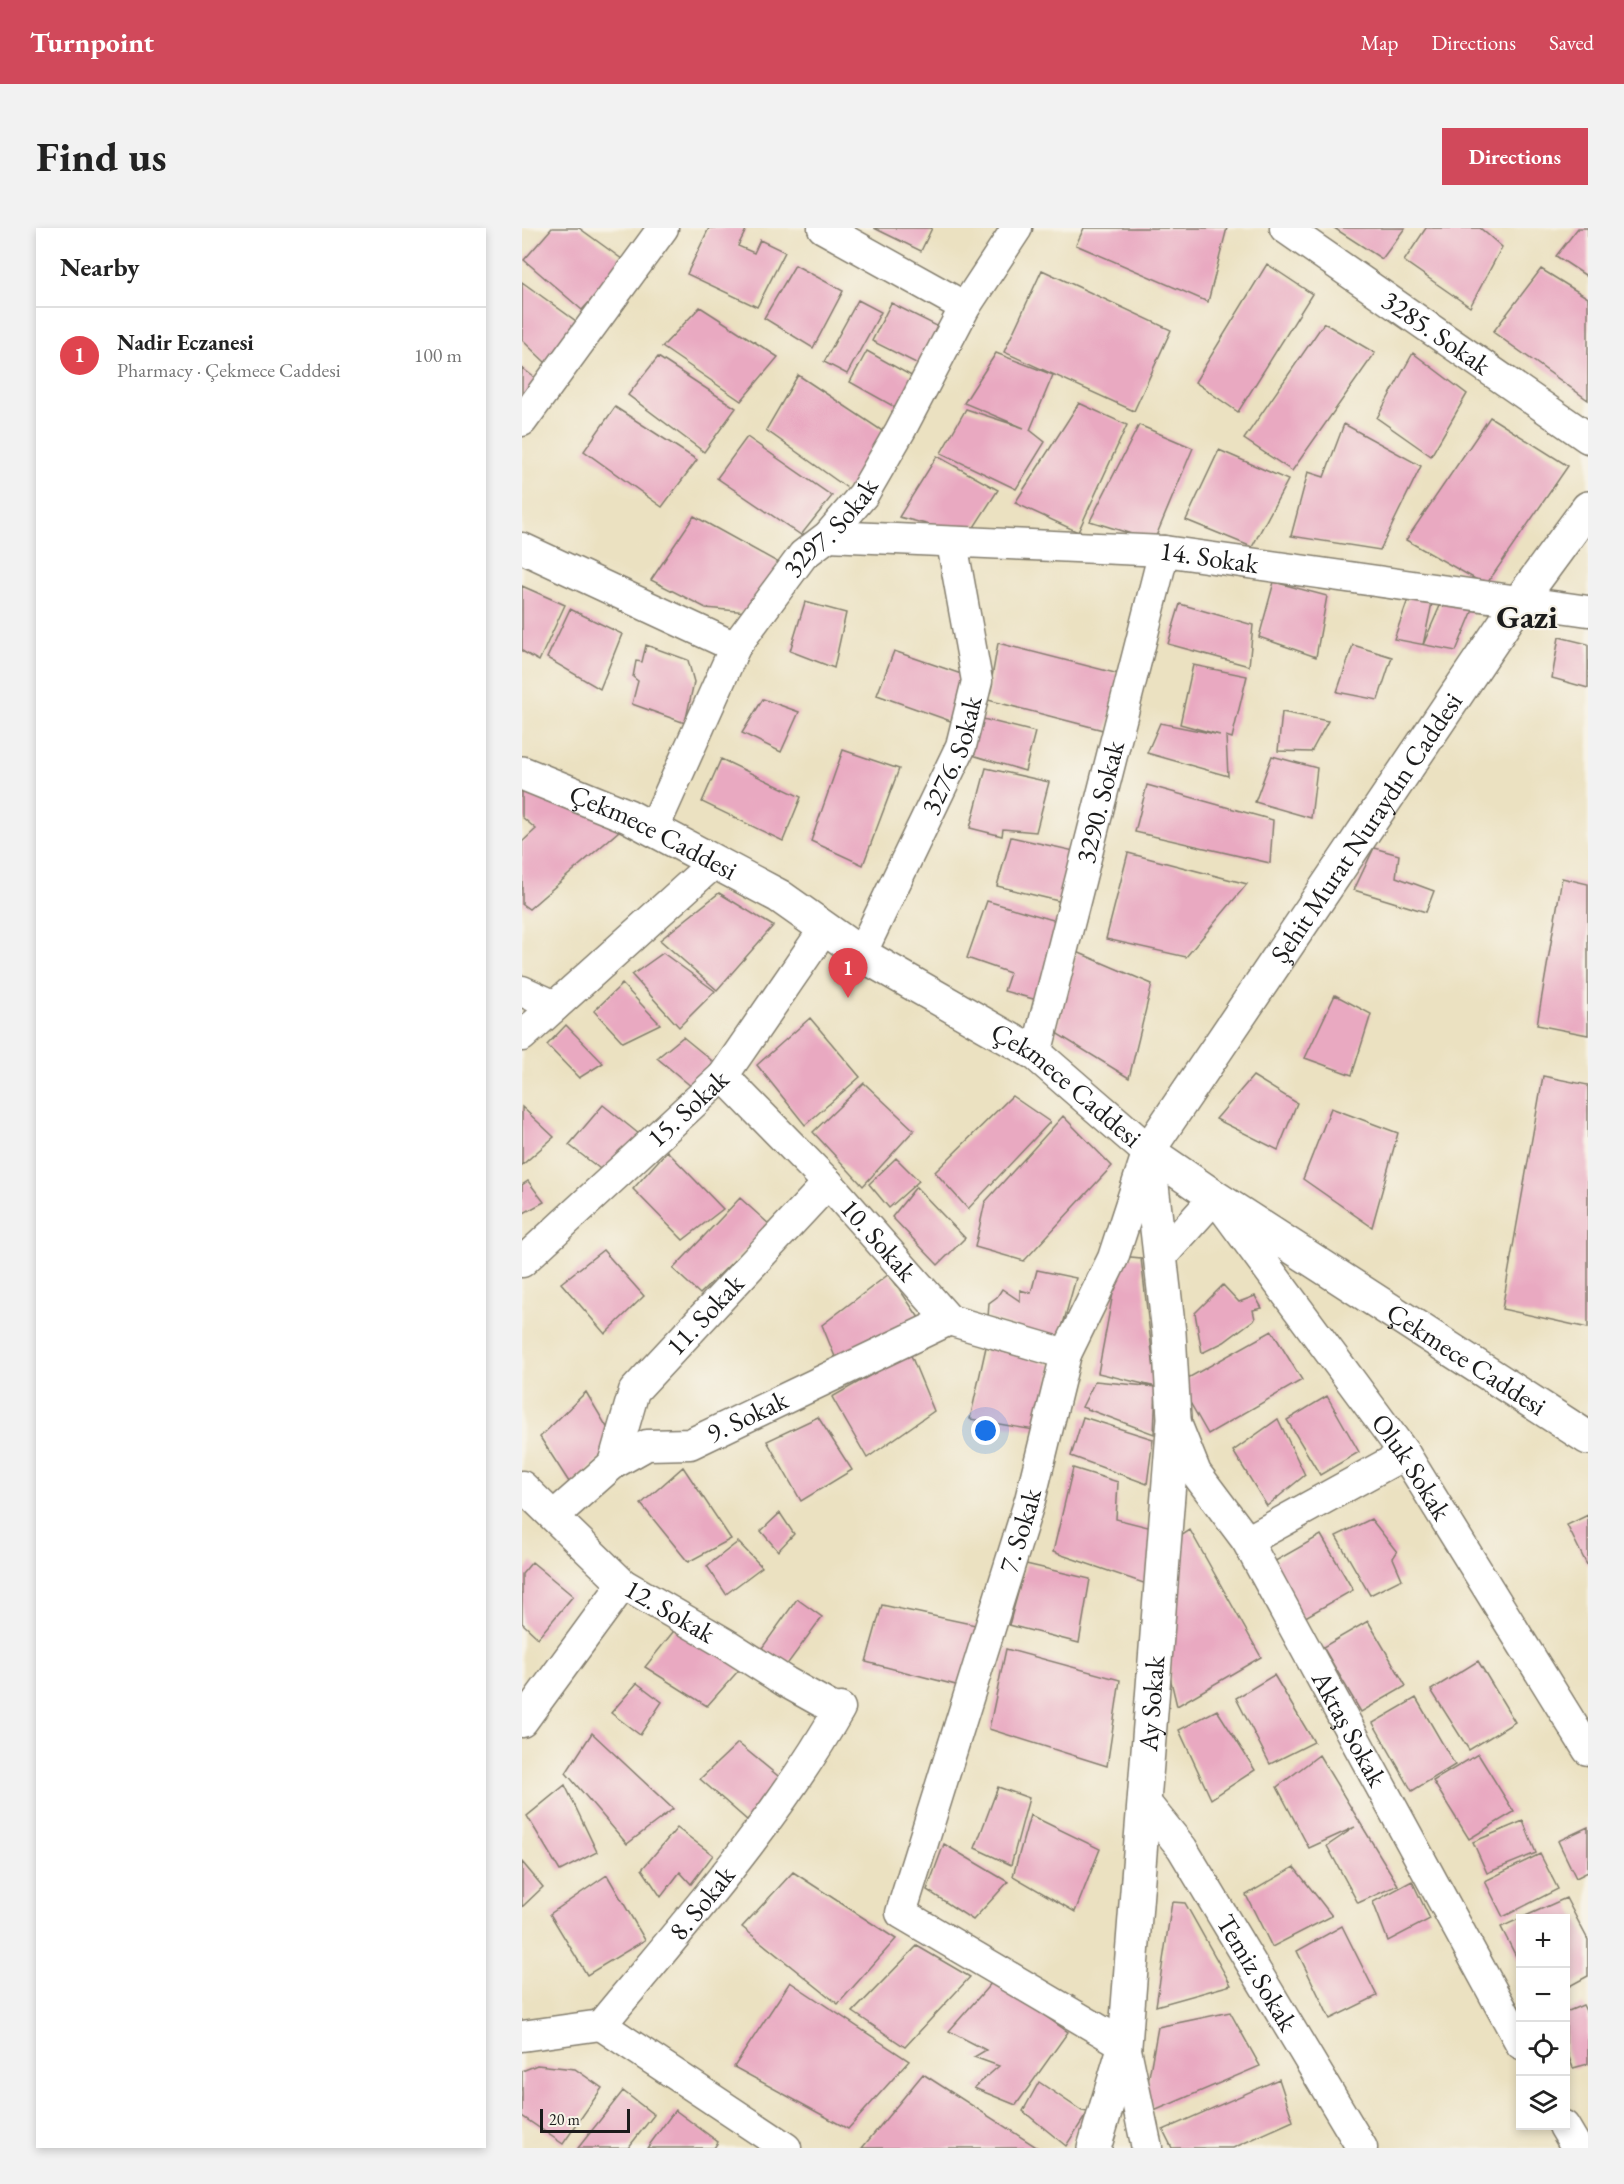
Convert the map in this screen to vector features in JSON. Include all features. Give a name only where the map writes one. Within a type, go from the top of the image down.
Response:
[{"type":"main road","name":"Şehit Murat Nuraydın Caddesi","points":[[1148,1151],[1519,602],[1588,508]]},
{"type":"main road","name":"Çekmece Caddesi","points":[[522,773],[628,816],[779,896],[861,954],[1036,1054],[1148,1151],[1215,1197],[1588,1438]]},
{"type":"main road","name":"Ay Sokak","points":[[1125,2045],[1174,1418],[1169,1333],[1148,1151]]},
{"type":"main road","points":[[1094,2148],[1125,2045]]},
{"type":"street","points":[[522,421],[663,228]]},
{"type":"street","points":[[824,228],[965,307]]},
{"type":"street","name":"3297. Sokak","points":[[653,830],[735,647],[803,555],[828,536],[868,486],[900,431],[965,307],[1017,228]]},
{"type":"street","name":"3285. Sokak","points":[[1285,228],[1588,438]]},
{"type":"street","name":"14. Sokak","points":[[828,536],[1164,551],[1588,611]]},
{"type":"street","name":"3276. Sokak","points":[[861,954],[961,746],[977,681],[952,543]]},
{"type":"street","points":[[522,548],[735,647]]},
{"type":"street","name":"3290. Sokak","points":[[1036,1054],[1164,551]]},
{"type":"street","points":[[522,1036],[715,862]]},
{"type":"street","name":"15. Sokak","points":[[522,1262],[723,1076],[825,928]]},
{"type":"street","points":[[522,991],[555,1006]]},
{"type":"street","name":"10. Sokak","points":[[723,1076],[828,1183],[950,1320]]},
{"type":"street","name":"7. Sokak","points":[[1125,2045],[901,1913],[1030,1500],[1066,1354],[1113,1258],[1148,1151]]},
{"type":"street","name":"11. Sokak","points":[[613,1464],[634,1391],[828,1183]]},
{"type":"street","points":[[1160,1258],[1215,1197]]},
{"type":"street","name":"Oluk Sokak","points":[[1215,1197],[1405,1454],[1588,1750]]},
{"type":"street","points":[[950,1320],[1066,1354]]},
{"type":"street","name":"9. Sokak","points":[[554,1516],[613,1464],[647,1445],[690,1444],[950,1320]]},
{"type":"street","name":"Aktaş Sokak","points":[[1174,1418],[1196,1473],[1247,1541],[1516,2035]]},
{"type":"street","points":[[1247,1541],[1405,1454]]},
{"type":"street","name":"12. Sokak","points":[[522,1486],[623,1584],[728,1645],[786,1682],[839,1709]]},
{"type":"street","points":[[522,1722],[623,1584]]},
{"type":"street","name":"8. Sokak","points":[[601,2025],[773,1814],[814,1753],[839,1709]]},
{"type":"street","name":"Temiz Sokak","points":[[1144,1801],[1182,1848],[1362,2148]]},
{"type":"street","points":[[522,2037],[601,2025],[786,2148]]},
{"type":"street","name":"Ay Sokak","points":[[1125,2045],[1146,2148]]},
{"type":"street","points":[[1566,2130],[1577,2148]]},
{"type":"building","points":[[552,228],[579,228],[626,262],[582,310],[524,260]]},
{"type":"building","points":[[709,228],[746,230],[738,246],[754,253],[760,240],[785,252],[757,307],[687,274]]},
{"type":"building","points":[[874,228],[932,228],[921,251]]},
{"type":"building","points":[[1084,228],[1227,228],[1208,302],[1076,245]]},
{"type":"building","points":[[1334,228],[1405,228],[1382,259]]},
{"type":"building","points":[[1426,228],[1480,228],[1502,247],[1470,307],[1404,261]]},
{"type":"building","points":[[1578,228],[1588,228],[1588,277],[1556,256]]},
{"type":"building","points":[[1267,264],[1312,294],[1238,412],[1195,382]]},
{"type":"building","points":[[795,265],[843,291],[813,348],[764,318]]},
{"type":"building","points":[[1541,269],[1588,298],[1588,400],[1493,332]]},
{"type":"building","points":[[1042,270],[1171,330],[1134,411],[1004,352]]},
{"type":"building","points":[[522,282],[580,324],[548,365],[522,340]]},
{"type":"building","points":[[858,300],[881,312],[847,374],[824,362]]},
{"type":"building","points":[[891,303],[943,329],[924,367],[872,341]]},
{"type":"building","points":[[700,307],[778,357],[741,401],[662,347]]},
{"type":"building","points":[[1324,323],[1375,353],[1292,471],[1244,439]]},
{"type":"building","points":[[867,351],[917,379],[900,410],[850,382]]},
{"type":"building","points":[[996,353],[1053,375],[1030,430],[1045,442],[1016,489],[941,453],[966,409],[1024,428],[964,403]]},
{"type":"building","points":[[1413,353],[1467,394],[1431,456],[1377,418]]},
{"type":"building","points":[[658,357],[736,408],[704,452],[628,395]]},
{"type":"building","points":[[522,368],[539,381],[522,401]]},
{"type":"building","points":[[798,375],[884,432],[850,490],[766,430]]},
{"type":"building","points":[[1079,403],[1127,425],[1078,532],[1015,503]]},
{"type":"building","points":[[615,407],[697,460],[662,507],[584,451]]},
{"type":"building","points":[[1490,417],[1568,466],[1486,585],[1406,540]]},
{"type":"building","points":[[1344,424],[1421,466],[1380,550],[1291,536],[1308,472],[1324,477]]},
{"type":"building","points":[[1139,425],[1193,448],[1154,541],[1090,521]]},
{"type":"building","points":[[747,437],[832,496],[801,535],[717,478]]},
{"type":"building","points":[[1219,450],[1288,480],[1252,547],[1186,520]]},
{"type":"building","points":[[937,456],[998,490],[969,535],[899,517]]},
{"type":"building","points":[[694,516],[779,563],[757,613],[706,608],[651,580]]},
{"type":"building","points":[[1274,582],[1327,596],[1316,657],[1259,637]]},
{"type":"building","points":[[522,586],[565,605],[539,661],[522,651]]},
{"type":"building","points":[[1410,594],[1432,603],[1423,645],[1394,639]]},
{"type":"building","points":[[1443,599],[1473,610],[1456,651],[1423,645]]},
{"type":"building","points":[[805,602],[846,613],[834,668],[790,651]]},
{"type":"building","points":[[1180,604],[1253,625],[1249,666],[1168,644]]},
{"type":"building","points":[[570,609],[622,634],[600,689],[547,658]]},
{"type":"building","points":[[1559,637],[1588,644],[1588,688],[1552,678]]},
{"type":"building","points":[[998,643],[1119,674],[1107,731],[988,700]]},
{"type":"building","points":[[646,645],[688,660],[694,682],[685,723],[632,704],[638,681],[633,677],[636,661],[642,662]]},
{"type":"building","points":[[1353,645],[1392,657],[1378,700],[1337,692]]},
{"type":"building","points":[[894,651],[970,677],[959,724],[877,695]]},
{"type":"building","points":[[1193,665],[1247,676],[1232,738],[1226,736],[1228,776],[1147,753],[1160,723],[1220,735],[1180,724]]},
{"type":"building","points":[[763,699],[799,712],[781,752],[742,733]]},
{"type":"building","points":[[1282,712],[1328,721],[1311,752],[1278,751]]},
{"type":"building","points":[[971,716],[1035,732],[1025,771],[959,751]]},
{"type":"building","points":[[843,750],[899,769],[863,865],[811,841]]},
{"type":"building","points":[[1272,756],[1317,768],[1311,818],[1255,802]]},
{"type":"building","points":[[721,759],[801,797],[783,841],[702,802]]},
{"type":"building","points":[[986,768],[1049,782],[1036,832],[1003,829],[1002,836],[970,828]]},
{"type":"building","points":[[1147,785],[1273,820],[1270,863],[1135,832]]},
{"type":"building","points":[[522,791],[627,824],[529,909],[522,904],[522,842],[536,829],[522,817]]},
{"type":"building","points":[[1011,837],[1088,854],[1075,905],[997,886]]},
{"type":"building","points":[[1374,848],[1399,855],[1396,877],[1434,891],[1426,912],[1354,890]]},
{"type":"building","points":[[1128,853],[1247,884],[1186,957],[1106,939]]},
{"type":"building","points":[[1562,878],[1588,884],[1588,1035],[1537,1025]]},
{"type":"building","points":[[719,893],[773,926],[717,990],[660,940]]},
{"type":"building","points":[[987,901],[1067,924],[1048,1003],[1004,991],[1010,973],[967,958]]},
{"type":"building","points":[[1077,952],[1152,984],[1129,1078],[1056,1033]]},
{"type":"building","points":[[663,953],[715,991],[679,1027],[632,975]]},
{"type":"building","points":[[622,984],[660,1024],[623,1042],[594,1011]]},
{"type":"building","points":[[1335,995],[1371,1014],[1352,1075],[1305,1058]]},
{"type":"building","points":[[810,1018],[860,1077],[805,1125],[757,1065]]},
{"type":"building","points":[[566,1025],[603,1063],[579,1078],[547,1045]]},
{"type":"building","points":[[683,1037],[716,1064],[692,1087],[657,1058]]},
{"type":"building","points":[[1253,1076],[1297,1103],[1278,1150],[1216,1119]]},
{"type":"building","points":[[1543,1076],[1588,1085],[1588,1328],[1502,1309]]},
{"type":"building","points":[[864,1083],[914,1130],[863,1186],[813,1132]]},
{"type":"building","points":[[1012,1096],[1050,1122],[968,1209],[935,1172]]},
{"type":"building","points":[[603,1105],[644,1138],[612,1178],[569,1145]]},
{"type":"building","points":[[522,1107],[554,1137],[522,1165]]},
{"type":"building","points":[[1331,1108],[1398,1133],[1372,1227],[1303,1179]]},
{"type":"building","points":[[1063,1116],[1112,1166],[1024,1261],[975,1247],[985,1202]]},
{"type":"building","points":[[667,1151],[723,1209],[683,1240],[633,1189]]},
{"type":"building","points":[[896,1158],[919,1181],[889,1208],[869,1184]]},
{"type":"building","points":[[528,1181],[544,1202],[522,1214],[522,1185]]},
{"type":"building","points":[[916,1187],[965,1238],[938,1265],[892,1217]]},
{"type":"building","points":[[740,1198],[770,1225],[700,1294],[673,1269]]},
{"type":"building","points":[[603,1250],[644,1296],[605,1334],[561,1283]]},
{"type":"building","points":[[1120,1256],[1141,1258],[1156,1387],[1098,1373]]},
{"type":"building","points":[[1037,1270],[1076,1278],[1060,1335],[1054,1340],[988,1318],[989,1303],[1002,1289],[1020,1301],[1020,1290],[1031,1293]]},
{"type":"building","points":[[889,1274],[926,1328],[840,1369],[822,1325]]},
{"type":"building","points":[[1223,1285],[1239,1302],[1255,1296],[1262,1308],[1253,1310],[1255,1319],[1224,1342],[1202,1353],[1195,1313]]},
{"type":"building","points":[[1272,1331],[1302,1380],[1208,1434],[1179,1383]]},
{"type":"building","points":[[986,1347],[1052,1365],[1040,1431],[970,1419]]},
{"type":"building","points":[[910,1353],[934,1411],[867,1458],[832,1397]]},
{"type":"building","points":[[1095,1381],[1156,1387],[1154,1434],[1082,1407]]},
{"type":"building","points":[[586,1392],[617,1444],[571,1485],[540,1437]]},
{"type":"building","points":[[1327,1396],[1359,1452],[1320,1475],[1287,1420]]},
{"type":"building","points":[[818,1417],[852,1470],[801,1501],[767,1441]]},
{"type":"building","points":[[1083,1417],[1153,1439],[1147,1484],[1071,1456]]},
{"type":"building","points":[[1278,1419],[1305,1475],[1267,1506],[1233,1451]]},
{"type":"building","points":[[683,1467],[731,1539],[688,1562],[641,1504]]},
{"type":"building","points":[[1073,1468],[1118,1482],[1116,1519],[1156,1529],[1158,1588],[1053,1552]]},
{"type":"building","points":[[780,1513],[794,1534],[778,1551],[761,1531]]},
{"type":"building","points":[[1588,1515],[1588,1567],[1567,1525]]},
{"type":"building","points":[[1371,1519],[1397,1552],[1393,1558],[1402,1579],[1370,1595],[1336,1536]]},
{"type":"building","points":[[1190,1530],[1261,1657],[1177,1706],[1170,1677],[1174,1568],[1170,1543]]},
{"type":"building","points":[[1321,1535],[1353,1590],[1302,1619],[1270,1564]]},
{"type":"building","points":[[738,1542],[762,1567],[726,1594],[707,1566]]},
{"type":"building","points":[[532,1562],[573,1596],[538,1638],[522,1623],[522,1574]]},
{"type":"building","points":[[1026,1564],[1090,1579],[1079,1643],[1009,1625]]},
{"type":"building","points":[[797,1599],[822,1617],[786,1666],[762,1648]]},
{"type":"building","points":[[882,1605],[985,1627],[960,1686],[866,1662]]},
{"type":"building","points":[[1368,1621],[1406,1686],[1361,1712],[1323,1647]]},
{"type":"building","points":[[681,1622],[747,1661],[707,1706],[645,1667]]},
{"type":"building","points":[[1006,1649],[1120,1680],[1107,1766],[989,1729]]},
{"type":"building","points":[[1478,1661],[1515,1722],[1469,1750],[1431,1690]]},
{"type":"building","points":[[1274,1675],[1314,1742],[1270,1764],[1236,1698]]},
{"type":"building","points":[[637,1683],[662,1702],[640,1735],[611,1713]]},
{"type":"building","points":[[1416,1698],[1455,1765],[1412,1791],[1373,1723]]},
{"type":"building","points":[[1217,1710],[1255,1770],[1211,1799],[1179,1730]]},
{"type":"building","points":[[592,1733],[673,1809],[627,1844],[566,1773]]},
{"type":"building","points":[[738,1743],[789,1785],[747,1820],[700,1779]]},
{"type":"building","points":[[1478,1754],[1514,1812],[1469,1839],[1433,1781]]},
{"type":"building","points":[[1319,1755],[1398,1885],[1358,1903],[1327,1846],[1355,1827],[1309,1848],[1277,1787]]},
{"type":"building","points":[[565,1785],[597,1852],[560,1871],[527,1816]]},
{"type":"building","points":[[998,1787],[1029,1798],[1011,1865],[975,1848]]},
{"type":"building","points":[[1030,1815],[1100,1849],[1075,1912],[1013,1876]]},
{"type":"building","points":[[1523,1821],[1536,1853],[1487,1873],[1473,1842]]},
{"type":"building","points":[[1588,1827],[1588,1872],[1576,1878],[1558,1841]]},
{"type":"building","points":[[677,1828],[713,1855],[691,1884],[680,1872],[661,1897],[642,1869]]},
{"type":"building","points":[[944,1844],[1008,1882],[973,1920],[927,1890]]},
{"type":"building","points":[[1540,1854],[1558,1889],[1503,1917],[1485,1881]]},
{"type":"building","points":[[522,1862],[543,1887],[522,1907]]},
{"type":"building","points":[[1294,1867],[1332,1916],[1272,1947],[1246,1895]]},
{"type":"building","points":[[793,1872],[896,1939],[838,2004],[742,1927]]},
{"type":"building","points":[[607,1875],[645,1940],[587,1975],[550,1914]]},
{"type":"building","points":[[1412,1881],[1430,1919],[1388,1941],[1373,1902]]},
{"type":"building","points":[[1566,1898],[1588,1940],[1588,1976],[1570,1986],[1570,1914],[1530,1914]]},
{"type":"building","points":[[1172,1902],[1185,1903],[1231,1985],[1156,2006]]},
{"type":"building","points":[[1516,1920],[1516,1956],[1501,1927]]},
{"type":"building","points":[[1342,1926],[1377,1996],[1330,2019],[1297,1951]]},
{"type":"building","points":[[917,1946],[970,1977],[905,2047],[853,2012]]},
{"type":"building","points":[[994,1980],[1068,2032],[1016,2105],[974,2088],[999,2066],[974,2057],[986,2050],[949,2031]]},
{"type":"building","points":[[790,1982],[909,2061],[848,2129],[734,2067]]},
{"type":"building","points":[[1583,2005],[1588,2015],[1588,2064],[1573,2068],[1570,2060],[1570,2010]]},
{"type":"building","points":[[1230,2012],[1260,2066],[1154,2111],[1146,2093],[1158,2027]]},
{"type":"building","points":[[537,2065],[575,2069],[602,2088],[563,2144],[522,2116],[522,2071]]},
{"type":"building","points":[[923,2074],[1038,2148],[862,2148]]},
{"type":"building","points":[[1279,2079],[1293,2121],[1233,2148],[1172,2148],[1163,2130]]},
{"type":"building","points":[[1039,2082],[1082,2111],[1088,2112],[1066,2146],[1023,2111]]},
{"type":"building","points":[[623,2091],[654,2115],[628,2148],[578,2148]]},
{"type":"building","points":[[675,2110],[718,2142],[714,2148],[647,2148]]},
{"type":"place","name":"Nadir Eczanesi","points":[[848,998]]},
{"type":"district","name":"Gazi","points":[[1527,616]]}]
